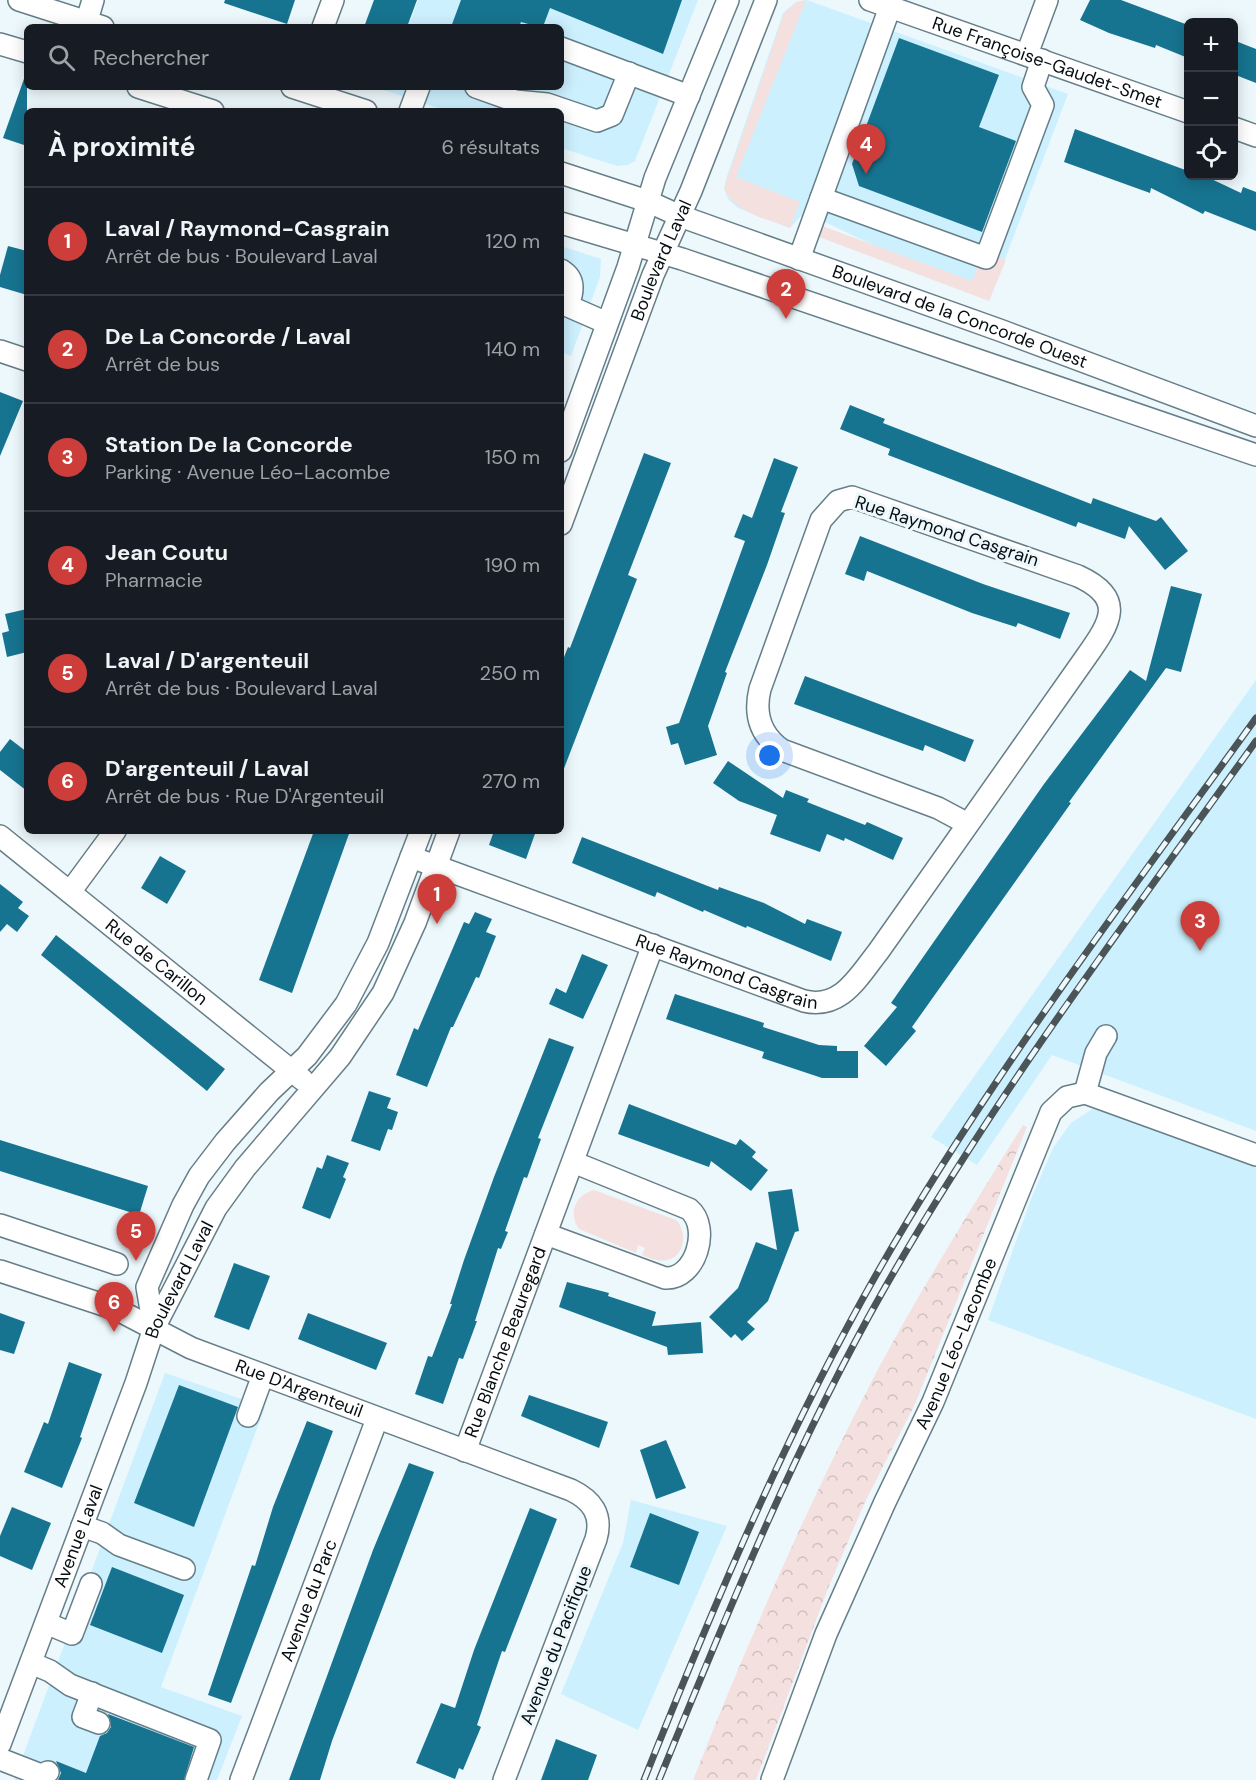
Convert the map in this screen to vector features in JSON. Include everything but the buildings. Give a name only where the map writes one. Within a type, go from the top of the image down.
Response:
[{"type":"street","points":[[19,0],[88,24]]},
{"type":"street","points":[[91,24],[93,0]]},
{"type":"street","points":[[324,24],[333,0]]},
{"type":"street","name":"Boulevard Laval","points":[[564,443],[647,201],[728,0]]},
{"type":"street","name":"Boulevard Laval","points":[[564,516],[662,253],[680,216],[766,0]]},
{"type":"street","points":[[821,198],[986,258],[1043,105],[1033,87],[1034,57],[1047,0]]},
{"type":"street","points":[[799,259],[821,198],[880,4]]},
{"type":"street","name":"Rue Françoise-Gaudet-Smet","points":[[880,4],[1184,111]]},
{"type":"street","points":[[0,44],[24,51]]},
{"type":"street","points":[[564,49],[689,96]]},
{"type":"street","points":[[564,111],[589,120],[605,120],[612,115],[629,73]]},
{"type":"street","points":[[147,90],[204,108]]},
{"type":"street","points":[[304,90],[357,108]]},
{"type":"street","points":[[411,108],[418,90]]},
{"type":"street","points":[[486,90],[556,108]]},
{"type":"street","points":[[1238,130],[1256,136]]},
{"type":"street","name":"Boulevard de la Concorde Ouest","points":[[564,174],[647,201],[680,216],[1002,331],[1256,426]]},
{"type":"street","name":"Boulevard de la Concorde Ouest","points":[[564,224],[662,253],[1256,454]]},
{"type":"street","points":[[564,273],[572,284],[568,306],[607,323]]},
{"type":"street","points":[[0,351],[24,359]]},
{"type":"street","name":"Rue Raymond Casgrain","points":[[411,857],[804,1001],[819,1003],[831,1001],[843,994],[856,980],[968,824],[1099,639],[1109,619],[1108,600],[1099,586],[1068,572],[867,501],[844,498],[824,514],[812,540],[760,689],[757,706],[759,721],[770,741],[782,750],[938,808],[968,824]]},
{"type":"street","points":[[70,892],[113,834]]},
{"type":"street","name":"Boulevard Laval","points":[[154,1328],[147,1287],[183,1205],[200,1176],[225,1142],[268,1092],[293,1072],[324,1035],[363,974],[384,928],[420,834]]},
{"type":"street","name":"Boulevard Laval","points":[[154,1328],[216,1208],[246,1168],[348,1047],[383,993],[411,932],[448,834]]},
{"type":"street","name":"Rue de Carillon","points":[[0,836],[314,1089]]},
{"type":"street","name":"Rue Blanche Beauregard","points":[[465,1451],[652,945]]},
{"type":"street","points":[[1106,1036],[1096,1053],[1085,1093],[1256,1155]]},
{"type":"street","name":"Avenue Léo-Lacombe","points":[[772,1780],[826,1634],[933,1402],[1045,1124],[1051,1112],[1064,1100],[1076,1093],[1085,1093]]},
{"type":"street","name":"Rue Blanche Beauregard","points":[[546,1233],[665,1278],[675,1277],[687,1269],[699,1243],[701,1231],[699,1221],[689,1209],[573,1162]]},
{"type":"street","points":[[0,1225],[117,1264]]},
{"type":"street","name":"Rue D'Argenteuil","points":[[0,1271],[116,1309],[191,1348],[571,1490],[584,1497],[595,1510]]},
{"type":"street","name":"Avenue Laval","points":[[0,1744],[154,1328]]},
{"type":"street","points":[[248,1416],[263,1375]]},
{"type":"street","name":"Avenue du Parc","points":[[241,1780],[377,1419]]},
{"type":"street","name":"Avenue du Pacifique","points":[[504,1780],[596,1539],[599,1525],[595,1510]]},
{"type":"street","points":[[82,1526],[102,1533],[119,1545],[184,1569]]},
{"type":"street","points":[[46,1623],[74,1637],[91,1584]]},
{"type":"street","points":[[31,1663],[92,1693],[210,1740],[196,1780]]},
{"type":"street","points":[[92,1693],[83,1717],[99,1723]]},
{"type":"street","points":[[0,1759],[43,1776]]},
{"type":"shaded area","points":[[418,0],[698,0],[635,161],[628,165],[617,166],[564,149],[564,108],[438,108],[383,90],[564,90],[564,24],[409,24]]},
{"type":"shaded area","points":[[807,0],[1068,94],[989,301],[827,223],[801,216],[790,228],[738,208],[728,199],[724,188],[727,176],[783,13],[796,2]]},
{"type":"shaded area","points":[[564,247],[601,259],[600,277],[571,356],[564,353]]},
{"type":"shaded area","points":[[1256,680],[1256,1131],[1052,1055],[977,1165],[931,1137]]},
{"type":"shaded area","points":[[1094,1108],[1256,1167],[1256,1419],[988,1320],[1031,1199],[1053,1148],[1071,1123]]},
{"type":"shaded area","points":[[165,1373],[265,1407],[161,1687],[242,1716],[217,1780],[14,1780]]},
{"type":"shaded area","points":[[631,1500],[727,1526],[638,1730],[561,1694],[623,1543]]},
{"type":"green space","points":[[806,0],[736,177],[800,202],[790,228],[743,209],[735,204],[724,188],[784,13],[796,2]]},
{"type":"green space","points":[[822,226],[972,281],[981,259],[987,253],[1006,260],[989,301],[819,237]]},
{"type":"green space","points":[[1023,1125],[1027,1127],[915,1404],[865,1502],[829,1586],[756,1780],[693,1780],[780,1573],[877,1371],[948,1247]]},
{"type":"green space","points":[[594,1190],[676,1220],[683,1237],[678,1254],[667,1260],[654,1259],[642,1255],[645,1248],[638,1245],[636,1253],[579,1229],[574,1217],[575,1205],[587,1192]]},
{"type":"railway","points":[[644,1780],[751,1523],[842,1336],[876,1275],[964,1131],[1010,1061],[1256,718]]},
{"type":"railway","points":[[659,1780],[763,1532],[820,1410],[883,1291],[969,1149],[1015,1080],[1256,741]]},
{"type":"place","name":"Jean Coutu","points":[[866,174]]},
{"type":"place","name":"De La Concorde / Laval","points":[[786,319]]},
{"type":"place","name":"Laval / Raymond-Casgrain","points":[[437,924]]},
{"type":"place","name":"Station De la Concorde","points":[[1200,951]]},
{"type":"place","name":"Laval / D'argenteuil","points":[[136,1261]]},
{"type":"place","name":"D'argenteuil / Laval","points":[[114,1332]]}]
